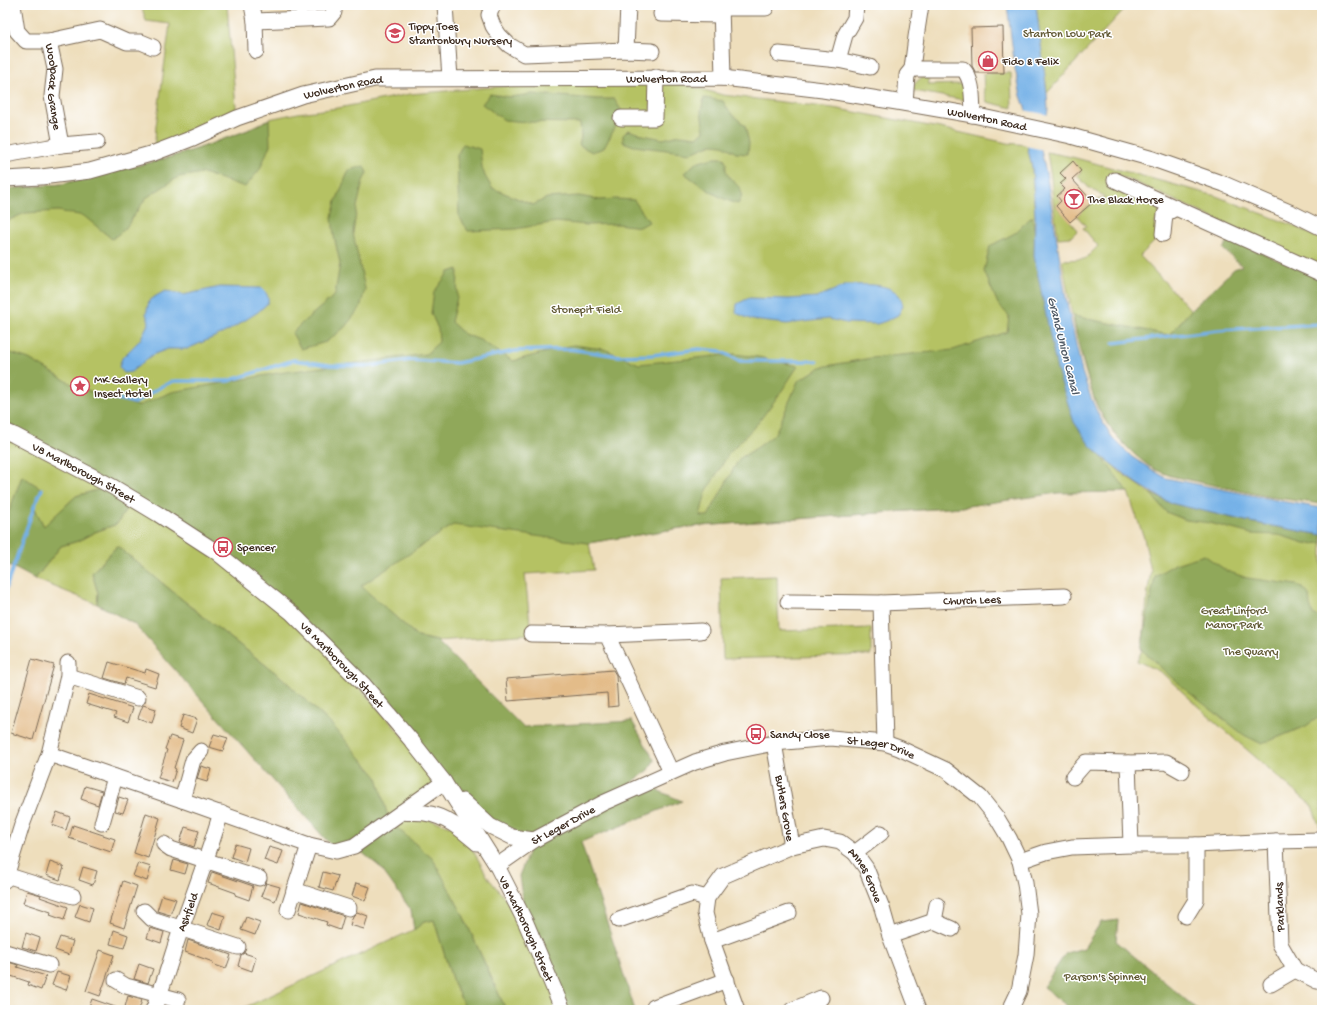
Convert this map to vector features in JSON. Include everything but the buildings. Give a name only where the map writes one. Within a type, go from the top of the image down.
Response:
[{"type":"street","name":"Woolpack Grange","points":[[13,5],[11,32],[26,40],[49,41],[54,69],[52,96],[60,145]]},
{"type":"street","points":[[252,5],[255,21],[256,52]]},
{"type":"street","points":[[255,21],[329,18],[334,12],[334,5]]},
{"type":"street","points":[[445,5],[450,78]]},
{"type":"street","points":[[493,5],[490,15],[496,30],[509,45],[524,54],[626,50],[652,51]]},
{"type":"street","points":[[626,50],[628,5]]},
{"type":"street","points":[[838,60],[845,35],[855,18],[856,5]]},
{"type":"street","points":[[904,103],[907,75],[912,69],[921,5]]},
{"type":"street","points":[[661,14],[721,9],[766,8]]},
{"type":"street","points":[[721,9],[723,78]]},
{"type":"street","points":[[49,41],[100,30],[127,42],[141,42],[153,47]]},
{"type":"street","points":[[779,54],[838,60],[870,67]]},
{"type":"street","points":[[912,69],[964,68],[968,75],[971,90],[973,115]]},
{"type":"street","points":[[621,118],[655,118],[656,77]]},
{"type":"street","name":"Wolverton Road","points":[[5,179],[42,177],[90,171],[154,153],[193,138],[237,118],[303,95],[375,79],[723,78],[823,90],[904,103],[973,115],[1059,133],[1153,159],[1224,184],[1294,214],[1322,228]]},
{"type":"street","points":[[5,154],[60,145],[97,142]]},
{"type":"street","points":[[1115,180],[1322,274]]},
{"type":"street","points":[[1163,234],[1165,214],[1176,208]]},
{"type":"street","name":"V8 Marlborough Street","points":[[5,431],[113,487],[215,551],[292,613],[364,685],[411,740],[447,786],[493,860],[526,923],[563,1010]]},
{"type":"street","name":"Church Lees","points":[[788,602],[881,603],[1064,596]]},
{"type":"street","points":[[881,603],[885,743]]},
{"type":"street","points":[[531,634],[607,635],[701,631]]},
{"type":"street","points":[[607,635],[671,772]]},
{"type":"street","points":[[73,896],[6,878],[22,825],[49,754],[68,670],[138,698]]},
{"type":"street","name":"St Leger Drive","points":[[493,860],[603,803],[694,762],[774,743],[831,738],[885,743],[946,770],[980,797],[997,818],[1020,861],[1029,914],[1026,955],[1019,991],[1010,1010]]},
{"type":"street","name":"Butlers Grove","points":[[707,898],[723,876],[792,846],[774,743]]},
{"type":"street","points":[[182,800],[192,760],[201,751]]},
{"type":"street","points":[[49,754],[309,845],[336,851],[354,846],[402,812],[447,786],[490,826],[512,837],[534,840]]},
{"type":"street","points":[[1073,777],[1086,762],[1166,762],[1182,771]]},
{"type":"street","points":[[1128,763],[1131,845]]},
{"type":"street","points":[[100,817],[115,777]]},
{"type":"street","points":[[402,812],[426,813],[443,819],[461,829],[493,860]]},
{"type":"street","name":"Ashfield","points":[[153,1010],[160,995],[221,814]]},
{"type":"street","points":[[855,853],[881,833]]},
{"type":"street","name":"Annes Grove","points":[[792,846],[824,839],[840,842],[855,853],[866,868],[882,908],[890,936],[918,1010]]},
{"type":"street","points":[[1020,861],[1046,852],[1072,847],[1196,845],[1322,840]]},
{"type":"street","name":"Parklands","points":[[1276,841],[1280,944],[1295,970]]},
{"type":"street","points":[[288,910],[309,845]]},
{"type":"street","points":[[1186,916],[1196,900],[1196,845]]},
{"type":"street","points":[[168,851],[206,861],[259,878]]},
{"type":"street","points":[[294,890],[349,908]]},
{"type":"street","points":[[619,920],[692,894],[707,898],[705,913],[712,941],[737,1010]]},
{"type":"street","points":[[934,921],[937,905]]},
{"type":"street","points":[[712,941],[789,913]]},
{"type":"street","points":[[149,919],[182,928],[238,947]]},
{"type":"street","points":[[890,936],[934,921],[952,928]]},
{"type":"street","points":[[5,952],[49,965]]},
{"type":"street","points":[[1271,984],[1295,970],[1316,982],[1322,982]]},
{"type":"street","points":[[654,1007],[726,980]]},
{"type":"street","points":[[122,988],[178,1000]]},
{"type":"street","points":[[792,1010],[821,998]]},
{"type":"green space","points":[[141,5],[227,5],[237,118],[154,153],[156,126],[170,24],[146,21]]},
{"type":"green space","name":"Stanton Low Park","points":[[1036,5],[1128,5],[1047,93]]},
{"type":"green space","points":[[983,73],[1011,73],[1012,108],[987,102],[984,91]]},
{"type":"green space","name":"Stonepit Field","points":[[656,77],[723,95],[833,108],[940,128],[1007,143],[1027,145],[1032,167],[1035,217],[1089,444],[1120,472],[1150,493],[1170,503],[1250,522],[1322,535],[1322,833],[1312,806],[1216,723],[1161,672],[1137,661],[1142,650],[1151,571],[1144,538],[1128,492],[1119,487],[1095,485],[961,507],[687,527],[589,543],[594,570],[525,574],[531,634],[437,641],[418,637],[360,586],[5,369],[5,189],[62,184],[157,161],[197,149],[248,130],[269,119],[298,113],[338,108],[410,94],[506,86]]},
{"type":"green space","points":[[928,77],[929,85],[964,84],[966,97],[964,100],[914,91],[913,88],[917,81]]},
{"type":"green space","points":[[490,94],[510,97],[533,94],[614,99],[623,113],[604,148],[592,152],[579,145],[581,137],[580,123],[504,120],[482,104]]},
{"type":"green space","points":[[704,98],[723,101],[728,110],[745,126],[749,143],[748,154],[736,153],[723,145],[712,144],[691,153],[634,146],[623,142],[623,135],[628,130],[663,139],[680,135],[697,137],[704,131],[701,111]]},
{"type":"green space","points":[[269,119],[270,145],[260,169],[245,187],[203,173],[178,177],[146,198],[125,229],[112,239],[84,216],[58,211],[25,213],[5,222],[5,189],[62,184],[157,161],[197,149],[248,130]]},
{"type":"green space","points":[[463,144],[480,149],[482,167],[492,188],[533,205],[547,198],[579,196],[600,200],[634,200],[649,222],[640,227],[618,224],[587,225],[556,222],[515,229],[468,231],[459,216],[457,155]]},
{"type":"green space","points":[[1047,152],[1072,157],[1216,196],[1292,225],[1322,240],[1322,268],[1111,172],[1106,182],[1109,189],[1114,186],[1160,210],[1155,223],[1160,236],[1140,256],[1191,310],[1169,335],[1184,478],[1161,471],[1134,453],[1111,429],[1096,404],[1086,373],[1072,317],[1062,260],[1085,259],[1098,246],[1083,228],[1086,226],[1077,216],[1093,202],[1105,197],[1089,188],[1077,175],[1081,172],[1073,162],[1060,173],[1066,179],[1060,184],[1065,189],[1057,196],[1061,201],[1056,206],[1078,230],[1071,237],[1058,238]]},
{"type":"green space","points":[[713,158],[724,158],[728,175],[742,193],[738,204],[731,202],[703,187],[684,173],[696,163]]},
{"type":"green space","points":[[364,166],[367,173],[363,181],[353,233],[365,289],[360,308],[344,328],[326,342],[301,349],[292,333],[335,295],[340,263],[334,236],[332,217],[336,201],[349,170]]},
{"type":"green space","points":[[1032,216],[1047,305],[1079,420],[1101,456],[1128,492],[1058,493],[961,507],[687,527],[588,543],[453,525],[361,586],[418,637],[437,641],[523,727],[632,721],[654,760],[649,770],[605,802],[652,788],[682,801],[581,842],[635,1010],[563,1010],[526,923],[519,876],[533,840],[490,826],[292,613],[134,496],[117,524],[95,532],[78,541],[61,546],[35,579],[5,563],[5,522],[22,476],[42,489],[34,507],[44,526],[76,496],[114,485],[5,431],[5,351],[29,359],[77,387],[138,406],[172,392],[278,373],[426,354],[439,342],[438,329],[431,313],[434,292],[449,272],[458,269],[457,298],[451,322],[464,334],[480,340],[513,361],[573,345],[604,349],[639,364],[734,354],[758,357],[798,366],[757,424],[729,453],[706,492],[700,516],[708,516],[739,459],[774,435],[798,381],[821,367],[871,358],[953,350],[1007,332],[1009,316],[998,304],[984,271],[990,246],[1015,233]]},
{"type":"green space","points":[[1229,239],[1322,279],[1322,504],[1269,497],[1171,476],[1156,470],[1131,451],[1116,435],[1103,417],[1094,398],[1082,356],[1073,316],[1169,335],[1191,310],[1234,269],[1242,266],[1223,249]]},
{"type":"green space","points":[[5,431],[115,485],[76,496],[44,527],[34,507],[42,489],[5,522]]},
{"type":"green space","points":[[1150,493],[1170,503],[1250,522],[1322,535],[1322,543],[1308,544],[1279,535],[1251,534],[1210,523],[1186,520],[1166,512]]},
{"type":"green space","points":[[134,496],[292,613],[444,782],[403,812],[461,829],[489,879],[526,923],[563,1010],[506,1010],[462,913],[389,821],[333,726],[281,677],[206,619],[117,546],[92,573],[98,593],[97,604],[35,579],[61,546],[78,541],[95,532],[117,524]]},
{"type":"green space","points":[[117,546],[206,619],[281,677],[333,726],[377,777],[389,821],[433,859],[462,913],[506,1010],[466,1010],[452,979],[434,920],[424,922],[414,930],[411,910],[380,867],[354,846],[336,851],[134,624],[97,604],[98,593],[92,573]]},
{"type":"green space","name":"The Quarry","points":[[1204,555],[1227,571],[1247,578],[1297,585],[1304,589],[1309,595],[1310,606],[1313,614],[1322,619],[1322,715],[1306,726],[1262,744],[1244,735],[1182,687],[1141,649],[1155,576],[1175,564]]},
{"type":"green space","points":[[777,576],[779,631],[871,628],[871,655],[723,659],[721,578]]},
{"type":"green space","points":[[434,920],[452,979],[466,1010],[239,1010],[413,930],[424,922]]},
{"type":"green space","name":"Parson's Spinney","points":[[1118,920],[1116,941],[1198,1010],[1072,1010],[1043,987],[1066,953],[1084,948],[1101,922]]},
{"type":"water","name":"Grand Union Canal","points":[[1007,5],[1036,5],[1048,110],[1041,149],[1066,298],[1082,372],[1099,416],[1112,437],[1132,457],[1166,478],[1322,508],[1322,535],[1250,522],[1170,503],[1138,484],[1101,456],[1089,444],[1074,422],[1057,370],[1034,256],[1035,217],[1032,167],[1027,145],[1028,116],[1021,96],[1015,69]]},
{"type":"water","points":[[847,285],[874,285],[893,290],[901,298],[903,306],[898,315],[877,324],[846,323],[828,319],[787,324],[752,320],[736,313],[737,304],[749,298],[789,299],[817,297]]},
{"type":"water","points":[[220,287],[261,288],[267,295],[268,303],[258,312],[228,331],[187,349],[168,349],[152,355],[131,372],[124,373],[119,367],[122,358],[140,340],[149,322],[146,314],[149,301],[165,291],[183,295]]},
{"type":"pier","points":[[1023,110],[1049,115],[1044,150],[1025,146],[1026,116]]},
{"type":"waterway","points":[[1113,343],[1218,330],[1322,324]]},
{"type":"waterway","points":[[110,397],[135,403],[162,386],[174,381],[228,381],[294,360],[329,365],[370,366],[411,360],[457,363],[515,351],[569,349],[619,356],[652,355],[699,349],[720,351],[740,361],[817,361]]},
{"type":"waterway","points":[[5,591],[34,507],[42,489]]},
{"type":"place","name":"Tippy Toes Stantonbury Nursery","points":[[395,33]]},
{"type":"place","name":"Fido & Felix","points":[[988,61]]},
{"type":"place","name":"The Black Horse","points":[[1074,199]]},
{"type":"place","name":"MK Gallery Insect Hotel","points":[[80,386]]},
{"type":"place","name":"Spencer","points":[[223,547]]},
{"type":"place","name":"Sandy Close","points":[[756,734]]},
{"type":"park label","name":"Great Linford Manor Park","points":[[1234,617]]}]
